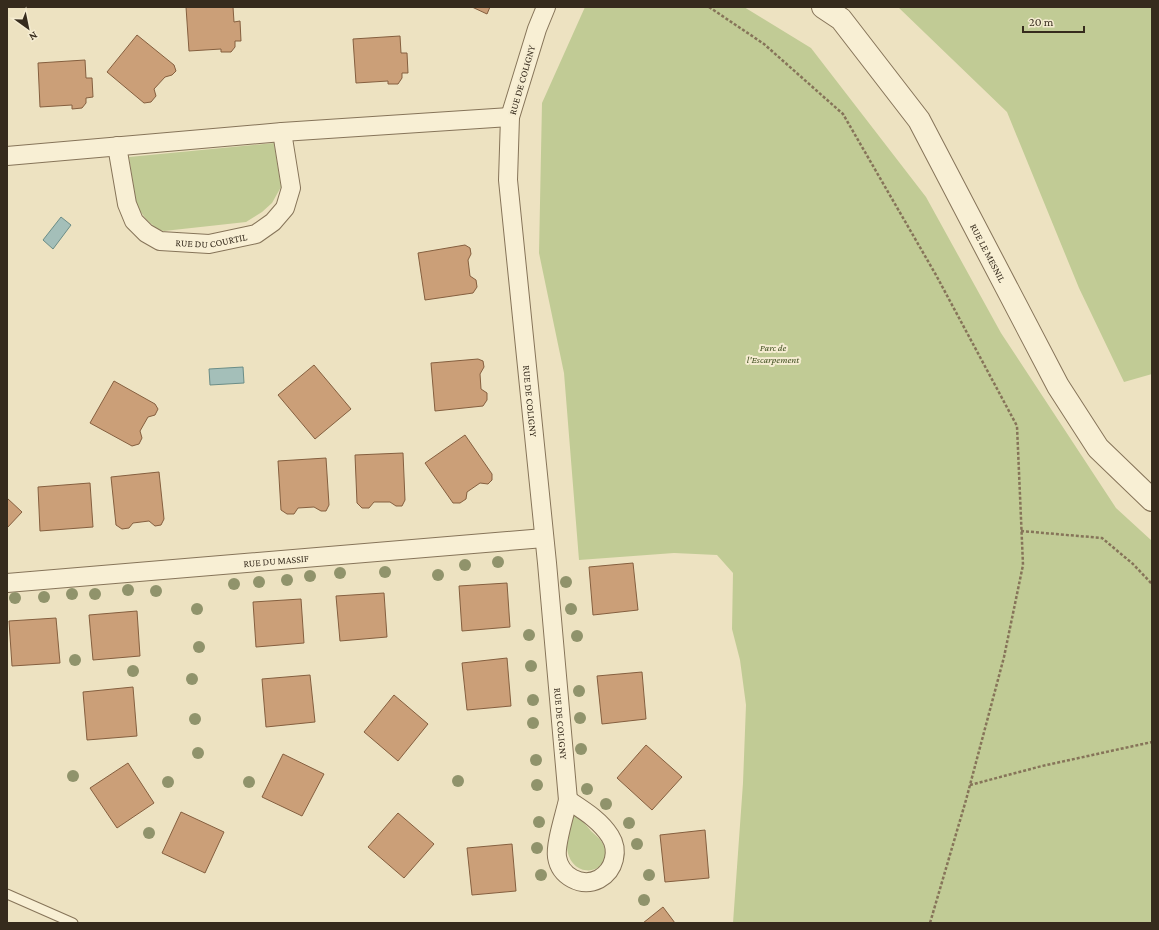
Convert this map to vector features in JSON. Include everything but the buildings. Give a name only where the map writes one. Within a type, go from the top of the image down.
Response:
[{"type":"street","name":"RUE DE COLIGNY","points":[[546,7],[537,29],[510,117],[508,180],[544,538],[568,800]]},
{"type":"street","name":"RUE LE MESNIL","points":[[823,7],[841,19],[919,120],[1058,386],[1098,448],[1152,500]]},
{"type":"street","points":[[7,156],[282,132],[510,117]]},
{"type":"street","name":"RUE DU COURTIL","points":[[117,146],[127,204],[134,221],[146,233],[160,241],[209,244],[256,234],[273,222],[285,208],[291,188],[282,132]]},
{"type":"street","name":"RUE DU MASSIF","points":[[7,583],[544,538]]},
{"type":"lane","points":[[7,894],[73,923]]},
{"type":"path","points":[[710,7],[764,44],[843,114],[936,275],[1017,426],[1023,565],[1004,657],[970,785],[930,923]]},
{"type":"path","points":[[1021,531],[1102,538],[1133,564],[1152,584]]},
{"type":"path","points":[[970,785],[1042,766],[1152,742]]},
{"type":"green space","name":"Parc de l'Escarpement","points":[[585,7],[744,7],[811,48],[926,197],[1001,333],[1116,508],[1152,541],[1152,923],[733,923],[743,783],[746,705],[740,660],[732,629],[733,573],[717,555],[674,553],[579,560],[564,373],[539,253],[542,103]]},
{"type":"green space","points":[[898,7],[1152,7],[1152,374],[1124,382],[1079,288],[1007,112]]},
{"type":"green space","points":[[274,143],[281,187],[272,203],[262,212],[246,222],[164,231],[157,229],[146,219],[137,207],[129,157]]},
{"type":"green space","points":[[573,813],[603,844],[605,854],[603,862],[598,868],[583,870],[576,866],[570,858],[567,846]]},
{"type":"water","points":[[61,217],[71,225],[53,249],[43,240]]},
{"type":"water","points":[[243,367],[244,383],[210,385],[209,369]]}]
